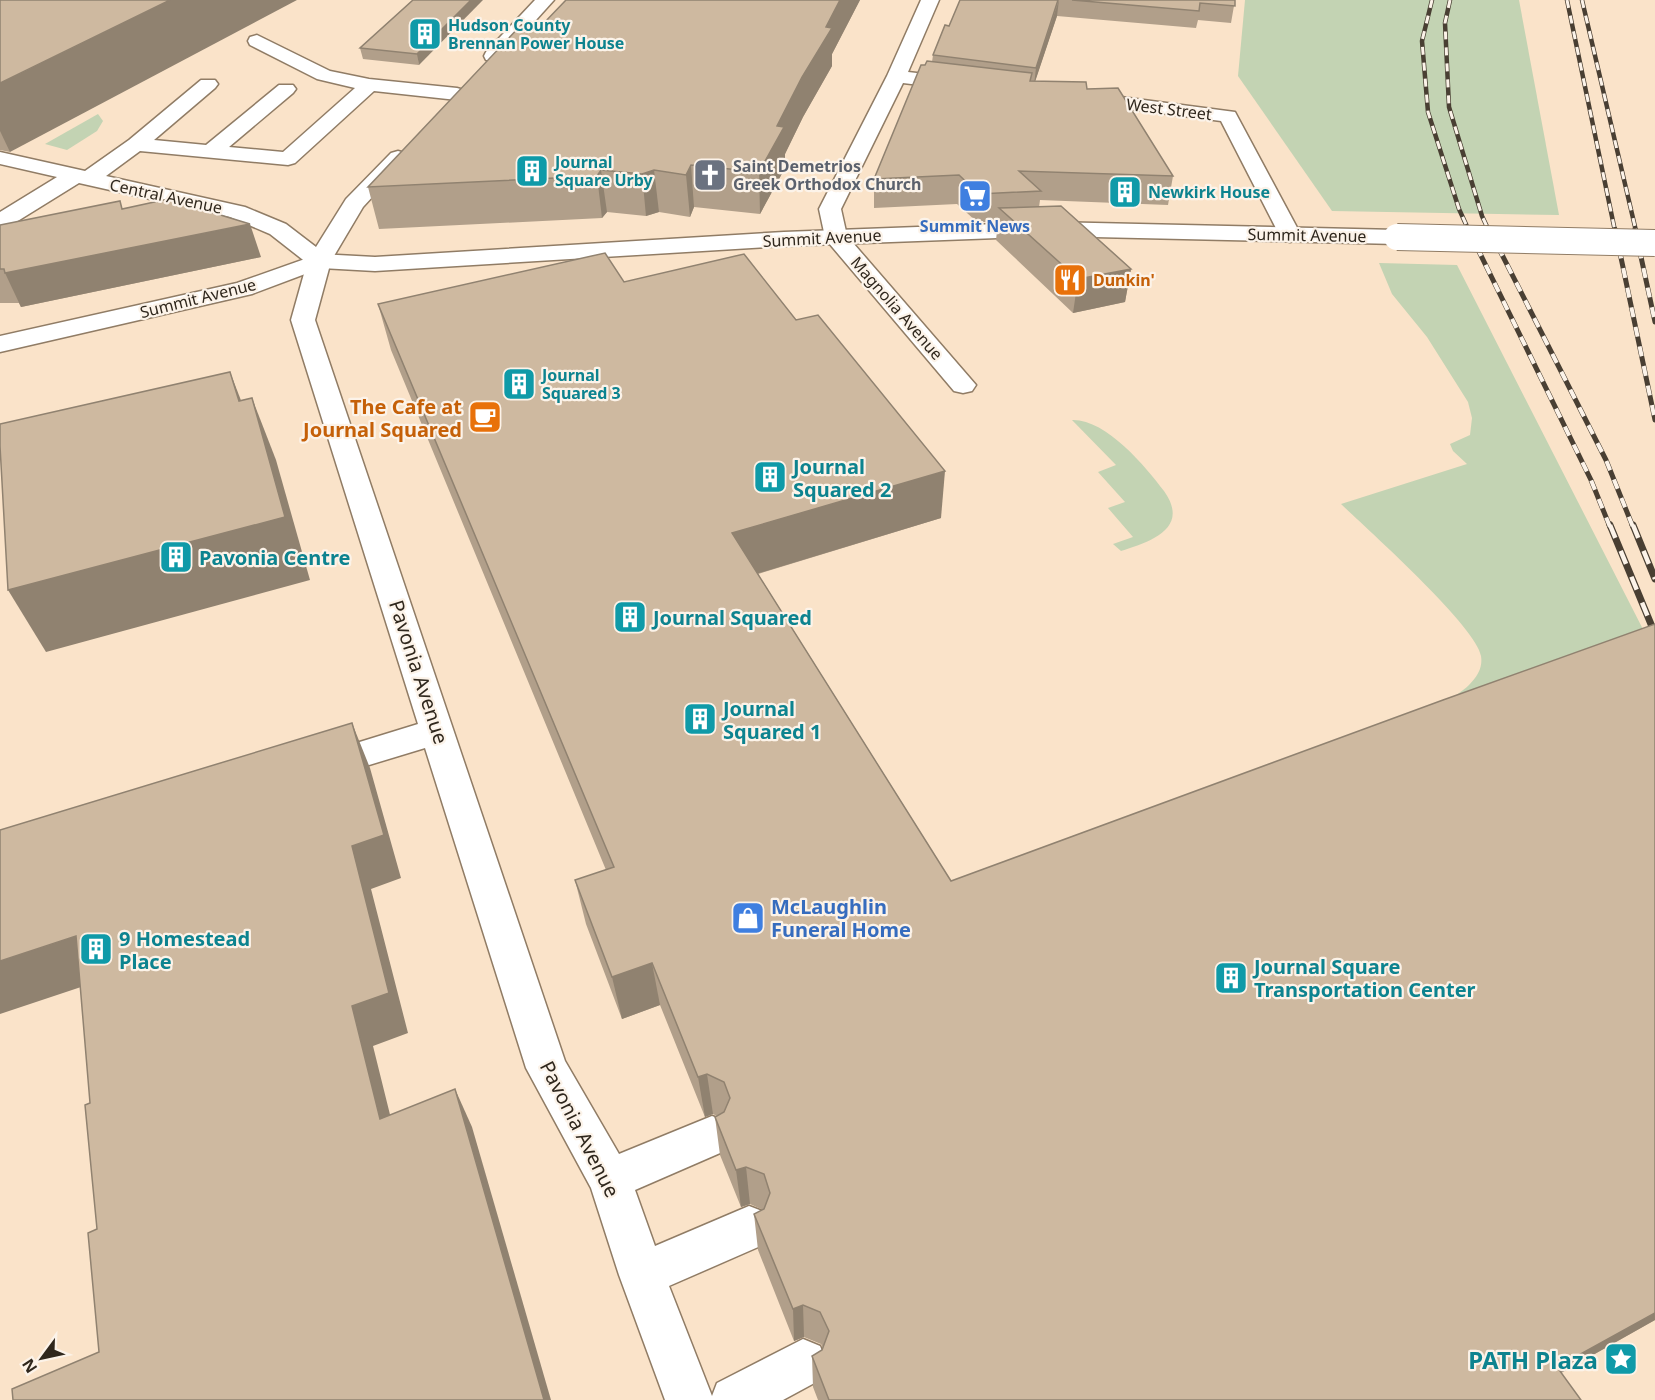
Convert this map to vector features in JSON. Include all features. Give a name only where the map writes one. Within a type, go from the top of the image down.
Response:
[{"type":"street","points":[[442,110],[545,0]]},
{"type":"street","name":"Magnolia Avenue","points":[[930,0],[897,76],[830,209],[836,237],[963,385]]},
{"type":"street","points":[[256,41],[324,75],[369,85],[469,82]]},
{"type":"street","points":[[897,76],[976,86]]},
{"type":"street","points":[[0,222],[136,144],[208,84]]},
{"type":"street","points":[[136,144],[288,159],[369,85]]},
{"type":"street","points":[[211,152],[286,89]]},
{"type":"street","name":"West Street","points":[[1068,97],[1228,116],[1290,235]]},
{"type":"street","name":"Pavonia Avenue","points":[[413,141],[354,204],[319,261],[303,320],[547,1068],[610,1179],[642,1275],[689,1400]]},
{"type":"street","name":"Central Avenue","points":[[0,158],[237,212],[278,229],[319,261]]},
{"type":"street","name":"Summit Avenue","points":[[0,344],[244,289],[319,261],[375,264],[836,237],[1050,229],[1655,243]]},
{"type":"street","points":[[298,774],[438,731]]},
{"type":"street","points":[[610,1179],[712,1136]]},
{"type":"street","points":[[642,1275],[749,1228]]},
{"type":"street","points":[[734,1400],[803,1363]]},
{"type":"green space","points":[[1245,0],[1519,0],[1559,215],[1332,211],[1238,76]]},
{"type":"green space","points":[[98,114],[103,121],[97,131],[67,150],[45,144]]},
{"type":"green space","points":[[1379,263],[1457,265],[1650,643],[1455,696],[1470,684],[1480,669],[1481,656],[1475,642],[1442,602],[1341,504],[1467,464],[1453,451],[1450,444],[1470,435],[1472,418],[1468,402],[1427,337],[1392,294]]},
{"type":"green space","points":[[1072,420],[1098,427],[1111,435],[1136,457],[1156,481],[1171,504],[1173,515],[1170,524],[1163,532],[1121,551],[1113,544],[1133,537],[1108,508],[1125,502],[1098,472],[1116,465]]},
{"type":"building","points":[[0,0],[170,0],[0,83]]},
{"type":"building","name":"Hudson County Brennan Power House","points":[[413,0],[471,0],[417,54],[360,48]]},
{"type":"building","points":[[566,0],[840,0],[826,27],[832,28],[802,77],[777,126],[784,127],[759,172],[691,165],[686,175],[654,170],[642,174],[601,170],[597,176],[368,187],[523,23],[542,25]]},
{"type":"building","points":[[960,0],[1058,0],[1036,68],[933,55],[945,25],[949,26]]},
{"type":"building","points":[[1072,0],[1235,0],[1235,6],[1200,3],[1199,11]]},
{"type":"building","points":[[927,61],[1032,73],[1030,81],[1086,82],[1087,89],[1118,88],[1173,176],[1019,171],[1041,191],[979,194],[959,175],[874,179],[921,65],[925,65]]},
{"type":"building","points":[[168,199],[250,224],[5,273],[4,269],[0,269],[0,225],[120,201],[122,209]]},
{"type":"building","points":[[1061,206],[1131,269],[1078,279],[999,208]]},
{"type":"building","name":"Journal Square Transportation Center","points":[[605,253],[624,282],[744,254],[796,320],[818,315],[945,471],[732,533],[951,881],[1655,624],[1655,1313],[1557,1367],[1581,1400],[829,1400],[812,1356],[822,1350],[829,1331],[820,1312],[803,1305],[793,1309],[754,1214],[764,1209],[770,1193],[764,1174],[746,1167],[736,1170],[715,1117],[724,1112],[730,1098],[724,1082],[707,1074],[698,1077],[652,963],[612,977],[575,880],[614,867],[378,304]]},
{"type":"building","points":[[230,372],[239,401],[252,398],[285,517],[8,590],[0,424]]},
{"type":"building","points":[[352,723],[384,835],[352,846],[389,993],[352,1006],[380,1119],[455,1089],[544,1400],[13,1400],[12,1389],[99,1352],[88,1233],[97,1229],[85,1105],[90,1103],[76,936],[0,961],[0,830]]},
{"type":"railway","points":[[1432,0],[1422,41],[1428,112],[1459,209],[1469,231]]},
{"type":"railway","points":[[1450,0],[1445,23],[1449,107],[1482,216],[1489,231]]},
{"type":"railway","points":[[1567,0],[1615,231]]},
{"type":"railway","points":[[1582,0],[1636,231]]},
{"type":"railway","points":[[1468,229],[1591,480],[1610,527]]},
{"type":"railway","points":[[1489,229],[1606,460],[1633,527]]},
{"type":"railway","points":[[1615,229],[1655,420]]},
{"type":"railway","points":[[1635,229],[1655,322]]},
{"type":"railway","points":[[1610,525],[1655,634]]},
{"type":"railway","points":[[1633,525],[1655,579]]},
{"type":"place","name":"Hudson County Brennan Power House","points":[[425,34]]},
{"type":"place","name":"Journal Square Urby","points":[[532,171]]},
{"type":"place","name":"Saint Demetrios Greek Orthodox Church","points":[[710,175]]},
{"type":"place","name":"Newkirk House","points":[[1125,192]]},
{"type":"place","name":"Summit News","points":[[975,196]]},
{"type":"place","name":"Dunkin'","points":[[1070,280]]},
{"type":"place","name":"Journal Squared 3","points":[[519,384]]},
{"type":"place","name":"The Cafe at Journal Squared","points":[[485,417]]},
{"type":"place","name":"Journal Squared 2","points":[[770,477]]},
{"type":"place","name":"Pavonia Centre","points":[[176,557]]},
{"type":"place","name":"Journal Squared","points":[[630,617]]},
{"type":"place","name":"Journal Squared 1","points":[[700,719]]},
{"type":"place","name":"McLaughlin Funeral Home","points":[[748,918]]},
{"type":"place","name":"9 Homestead Place","points":[[96,949]]},
{"type":"place","name":"Journal Square Transportation Center","points":[[1231,978]]},
{"type":"place","name":"PATH Plaza","points":[[1621,1359]]}]
